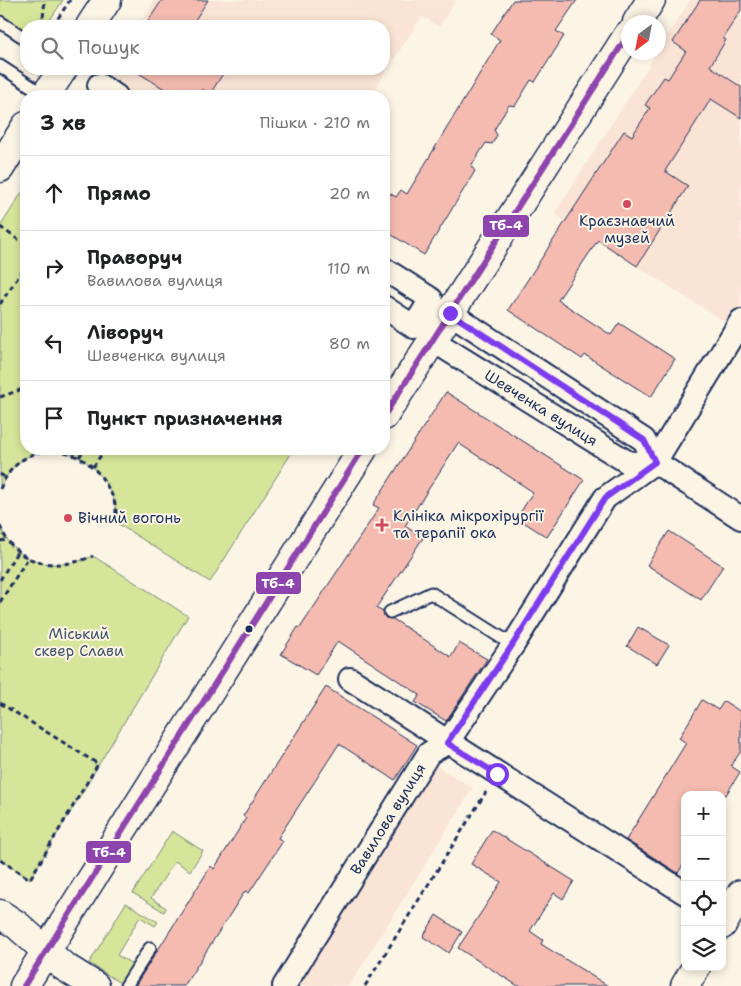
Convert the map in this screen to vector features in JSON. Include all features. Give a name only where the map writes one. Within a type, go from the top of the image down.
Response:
[{"type":"main road","points":[[94,20],[107,0]]},
{"type":"main road","points":[[641,15],[651,0]]},
{"type":"main road","points":[[390,406],[621,46]]},
{"type":"main road","points":[[50,90],[59,75]]},
{"type":"main road","points":[[0,168],[20,136]]},
{"type":"main road","points":[[24,986],[359,455]]},
{"type":"main road","points":[[728,923],[741,894]]},
{"type":"main road","points":[[0,914],[18,925],[63,966],[95,986]]},
{"type":"main road","points":[[685,986],[694,971]]},
{"type":"street","points":[[390,273],[431,299],[414,326],[390,311]]},
{"type":"street","name":"Шевченка вулиця","points":[[450,313],[644,440],[655,462],[741,518]]},
{"type":"street","name":"Вавилова вулиця","points":[[284,986],[430,753],[447,743],[513,644],[605,498],[655,462],[741,321]]},
{"type":"street","name":"Шевченка вулиця","points":[[432,340],[628,463],[655,462]]},
{"type":"street","points":[[350,679],[447,743],[681,890]]},
{"type":"lane","points":[[0,22],[20,35]]},
{"type":"lane","points":[[0,66],[37,90]]},
{"type":"lane","points":[[390,612],[431,593],[513,644]]},
{"type":"lane","points":[[126,986],[150,948]]},
{"type":"path","points":[[43,20],[45,0]]},
{"type":"path","points":[[57,20],[70,0]]},
{"type":"path","points":[[0,227],[20,242]]},
{"type":"path","points":[[0,304],[20,274]]},
{"type":"path","points":[[0,397],[20,390]]},
{"type":"path","points":[[0,489],[6,478],[26,458],[32,455]]},
{"type":"path","points":[[74,455],[98,471],[111,494],[117,514],[115,522]]},
{"type":"path","points":[[93,467],[101,455]]},
{"type":"path","points":[[0,474],[6,478]]},
{"type":"path","points":[[0,526],[7,540],[18,552],[28,558],[49,564],[60,564],[77,562],[93,556]]},
{"type":"path","points":[[0,542],[7,540]]},
{"type":"path","points":[[0,580],[18,552]]},
{"type":"path","points":[[0,602],[28,558]]},
{"type":"path","points":[[0,703],[98,764],[30,879],[0,860]]},
{"type":"path","points":[[365,986],[497,774]]},
{"type":"shaded area","points":[[155,0],[456,0],[439,27],[422,16],[390,65],[390,20],[142,20]]},
{"type":"shaded area","points":[[690,0],[741,0],[741,332],[554,214],[653,60],[666,60],[666,38]]},
{"type":"shaded area","points":[[107,75],[384,75],[374,90],[98,90]]},
{"type":"shaded area","points":[[435,765],[473,788],[349,986],[296,986]]},
{"type":"green space","points":[[0,0],[63,0],[50,20],[20,20],[20,31],[0,19]]},
{"type":"green space","points":[[20,195],[20,455],[32,455],[22,460],[10,472],[0,489],[0,227]]},
{"type":"green space","points":[[72,455],[290,455],[210,582],[115,522],[116,512],[112,494],[96,471],[83,460]]},
{"type":"green space","name":"Міський сквер Слави","points":[[0,526],[16,550],[27,557],[39,562],[66,564],[93,556],[188,616],[30,879],[0,860]]},
{"type":"green space","points":[[172,831],[203,851],[190,871],[175,861],[151,898],[166,908],[164,912],[133,893]]},
{"type":"green space","points":[[126,903],[158,922],[155,926],[140,917],[117,955],[132,964],[120,983],[89,963]]},
{"type":"building","points":[[162,0],[208,0],[195,20],[149,20]]},
{"type":"building","points":[[513,0],[577,0],[556,31],[564,36],[535,82],[531,80],[515,106],[509,105],[494,130],[497,135],[492,144],[486,143],[471,166],[475,171],[424,255],[390,234],[390,194],[396,197],[401,190],[407,194],[500,40],[491,34]]},
{"type":"building","points":[[700,0],[741,0],[741,10],[723,38],[726,40],[710,66],[741,87],[741,118],[711,99],[665,171],[688,186],[637,266],[598,240],[558,300],[611,335],[619,323],[675,359],[651,397],[585,355],[582,359],[508,310],[624,131],[632,136],[650,108],[645,105],[664,77],[668,79],[686,51],[673,42]]},
{"type":"building","points":[[142,75],[222,75],[213,90],[166,90]]},
{"type":"building","points":[[446,392],[584,480],[547,537],[517,518],[533,492],[458,443],[405,526],[423,538],[376,608],[383,612],[386,618],[393,619],[451,657],[459,643],[487,659],[446,721],[415,702],[420,695],[338,641],[316,675],[281,654],[379,508],[373,505]]},
{"type":"building","points":[[669,531],[723,566],[701,600],[647,565]]},
{"type":"building","points":[[638,627],[669,645],[657,664],[627,646]]},
{"type":"building","points":[[326,687],[417,745],[395,780],[339,744],[278,838],[283,841],[249,893],[245,891],[184,986],[135,986],[211,866],[214,869],[246,818],[243,816]]},
{"type":"building","points":[[702,700],[718,710],[724,701],[741,712],[741,751],[731,766],[740,772],[726,795],[726,791],[681,791],[681,868],[678,873],[626,840],[686,743],[679,738]]},
{"type":"building","points":[[492,830],[574,881],[563,899],[554,893],[530,931],[543,940],[541,944],[608,986],[518,986],[458,948],[501,882],[471,864]]},
{"type":"building","points":[[436,915],[462,932],[449,953],[423,937]]},
{"type":"transit line","name":"Тб-4","points":[[390,407],[621,46]]},
{"type":"transit line","name":"Тб-4","points":[[24,986],[359,455]]},
{"type":"place","name":"Краєзнавчий музей","points":[[627,204]]},
{"type":"place","name":"Вічний вогонь","points":[[68,518]]},
{"type":"place","name":"Клініка мікрохірургії та терапії ока","points":[[382,525]]},
{"type":"route","points":[[450,313],[644,440],[655,462],[605,498],[513,644],[447,743],[497,774]]}]
